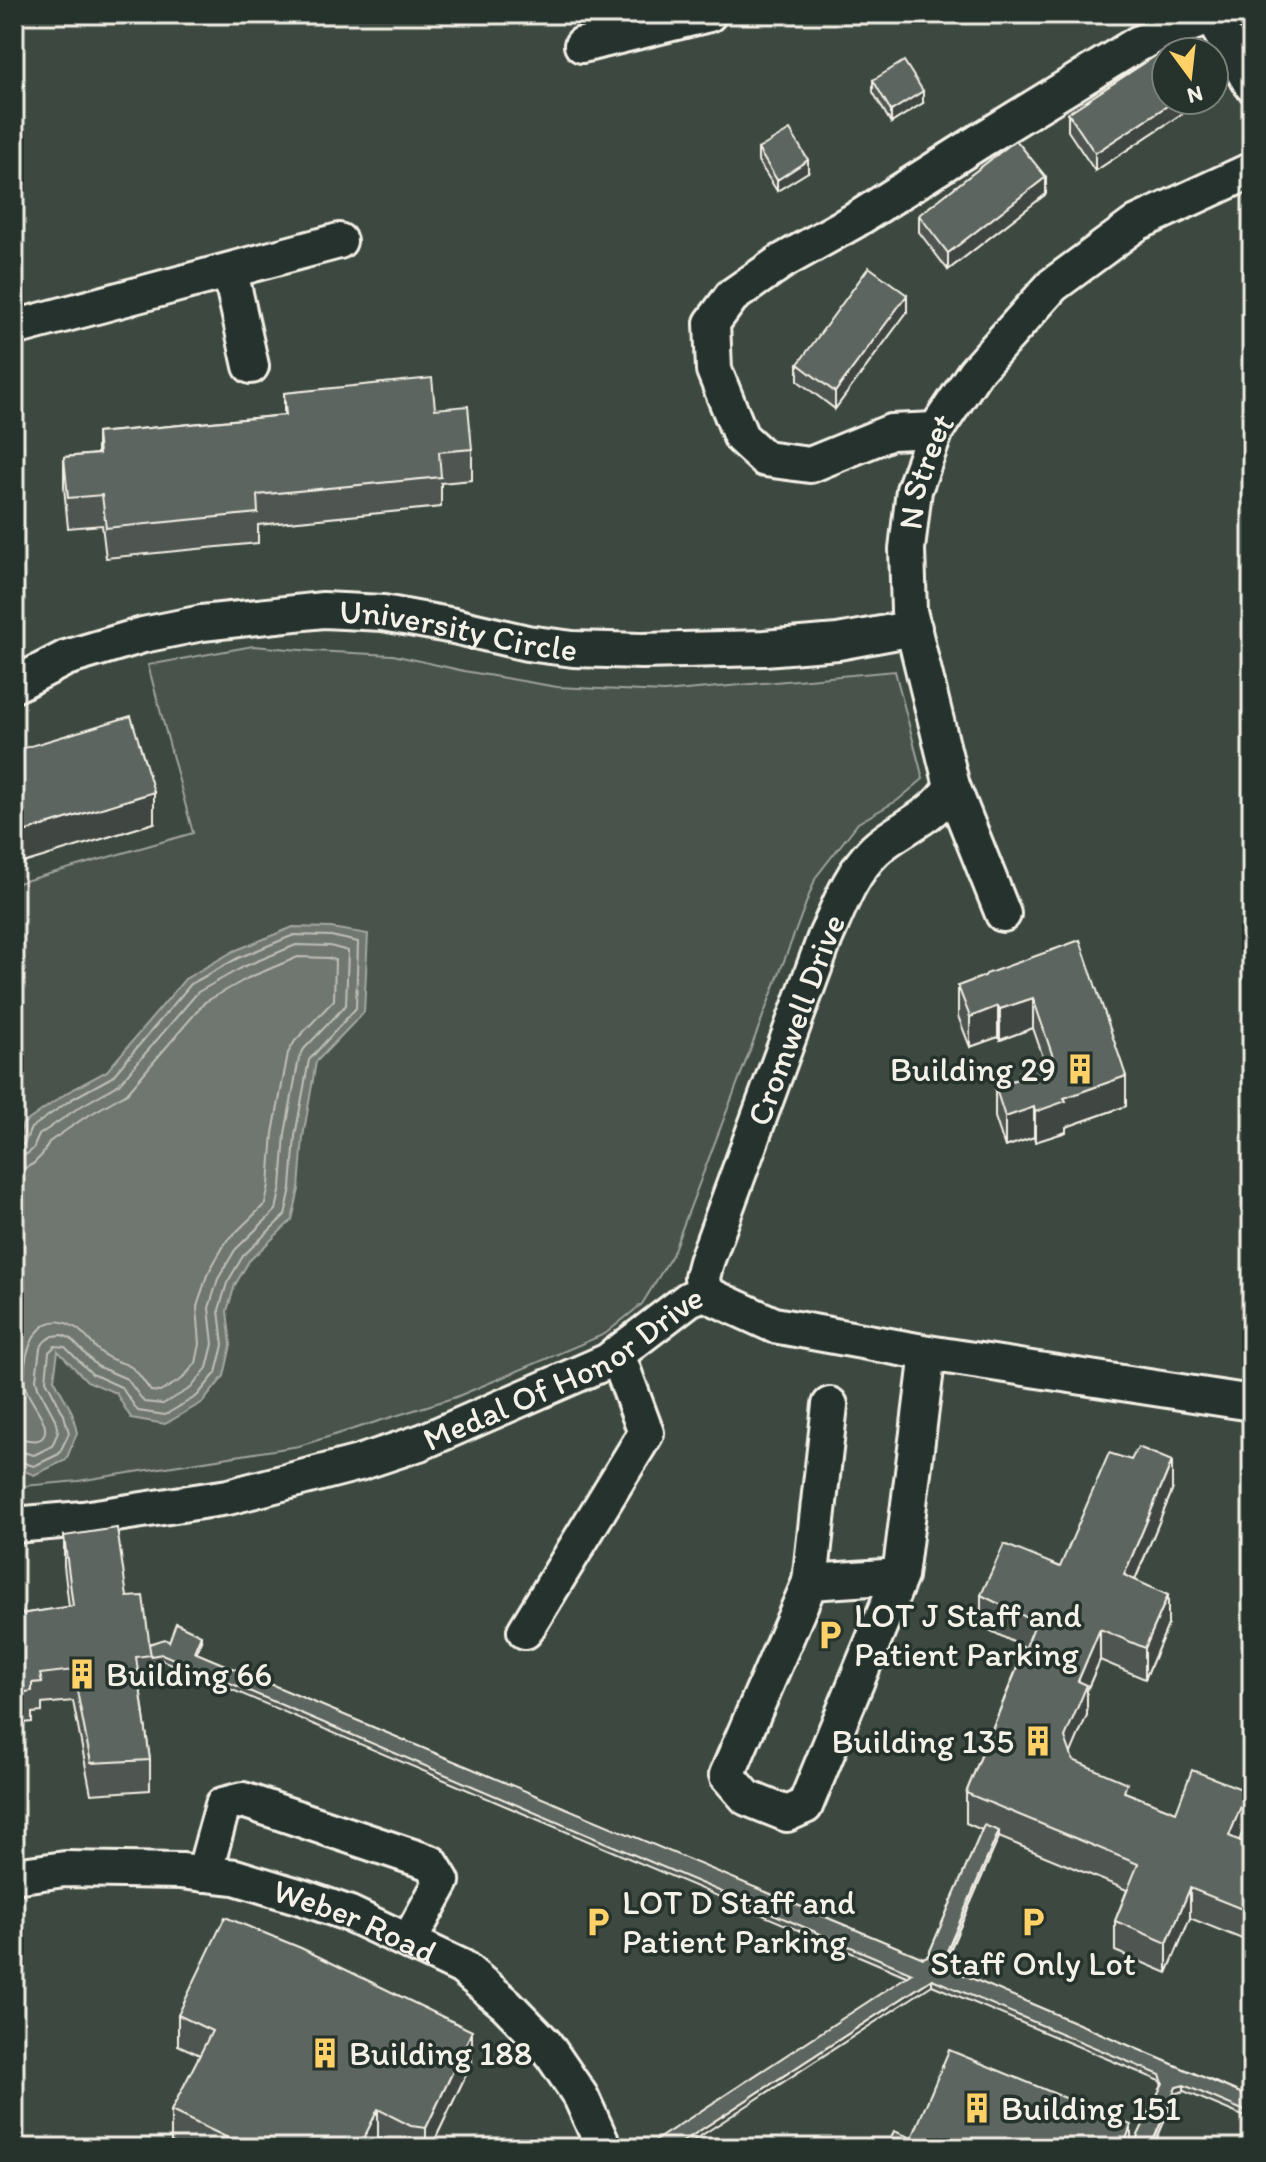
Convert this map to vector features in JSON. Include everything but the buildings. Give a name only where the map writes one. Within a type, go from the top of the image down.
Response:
[{"type":"street","points":[[582,45],[675,18],[709,14]]},
{"type":"street","points":[[936,430],[891,432],[810,465],[765,459],[741,437],[714,370],[712,323],[732,296],[781,262],[854,221],[1139,43],[1211,16],[1252,85]]},
{"type":"street","name":"N Street","points":[[1003,914],[952,786],[909,611],[907,549],[914,490],[936,430],[975,372],[1053,285],[1137,223],[1252,170]]},
{"type":"street","points":[[14,328],[339,241]]},
{"type":"street","points":[[230,271],[251,366]]},
{"type":"street","name":"University Circle","points":[[14,685],[66,658],[143,635],[202,623],[323,610],[383,613],[527,643],[573,649],[764,648],[838,642],[914,628]]},
{"type":"street","name":"Cromwell Drive","points":[[704,1293],[702,1277],[706,1262],[825,938],[846,892],[855,875],[878,847],[929,813],[947,796],[952,786]]},
{"type":"street","name":"Medal Of Honor Drive","points":[[14,1525],[83,1519],[228,1497],[359,1463],[422,1442],[608,1361],[689,1299],[704,1293],[774,1325],[928,1353],[1252,1403]]},
{"type":"street","points":[[830,1405],[810,1582],[727,1775],[747,1798],[787,1814],[805,1806],[900,1576],[928,1353]]},
{"type":"street","points":[[525,1631],[646,1433],[617,1354]]},
{"type":"street","points":[[810,1582],[900,1576]]},
{"type":"street","points":[[204,1874],[223,1805],[243,1800],[431,1863],[442,1881],[409,1941]]},
{"type":"street","name":"Weber Road","points":[[14,1876],[65,1869],[139,1869],[235,1877],[350,1914],[409,1941],[462,1967],[506,2004],[545,2044],[581,2097],[604,2148]]},
{"type":"shaded area","points":[[14,14],[1252,14],[1252,673],[1247,705],[1252,706],[1252,2148],[14,2148]]},
{"type":"shaded area","points":[[253,646],[393,655],[557,687],[664,692],[895,671],[923,779],[898,800],[858,823],[816,877],[672,1255],[642,1304],[605,1334],[456,1397],[299,1446],[78,1481],[14,1487],[14,884],[193,833],[148,665]]},
{"type":"water","points":[[293,927],[331,928],[368,934],[364,1012],[316,1062],[292,1220],[249,1261],[235,1285],[227,1311],[231,1345],[224,1376],[203,1402],[165,1424],[131,1418],[116,1393],[87,1381],[58,1351],[54,1379],[72,1412],[77,1433],[66,1460],[34,1475],[14,1467],[14,1149],[23,1124],[68,1092],[107,1071],[185,979],[234,951]]},
{"type":"place","name":"Building 29","points":[[1080,1069]]},
{"type":"place","name":"LOT J Staff and Patient Parking","points":[[830,1635]]},
{"type":"place","name":"Building 66","points":[[82,1674]]},
{"type":"place","name":"Building 135","points":[[1038,1741]]},
{"type":"place","name":"LOT D Staff and Patient Parking","points":[[598,1922]]},
{"type":"place","name":"Staff Only Lot","points":[[1033,1922]]},
{"type":"place","name":"Building 188","points":[[325,2053]]},
{"type":"place","name":"Building 151","points":[[977,2108]]}]
